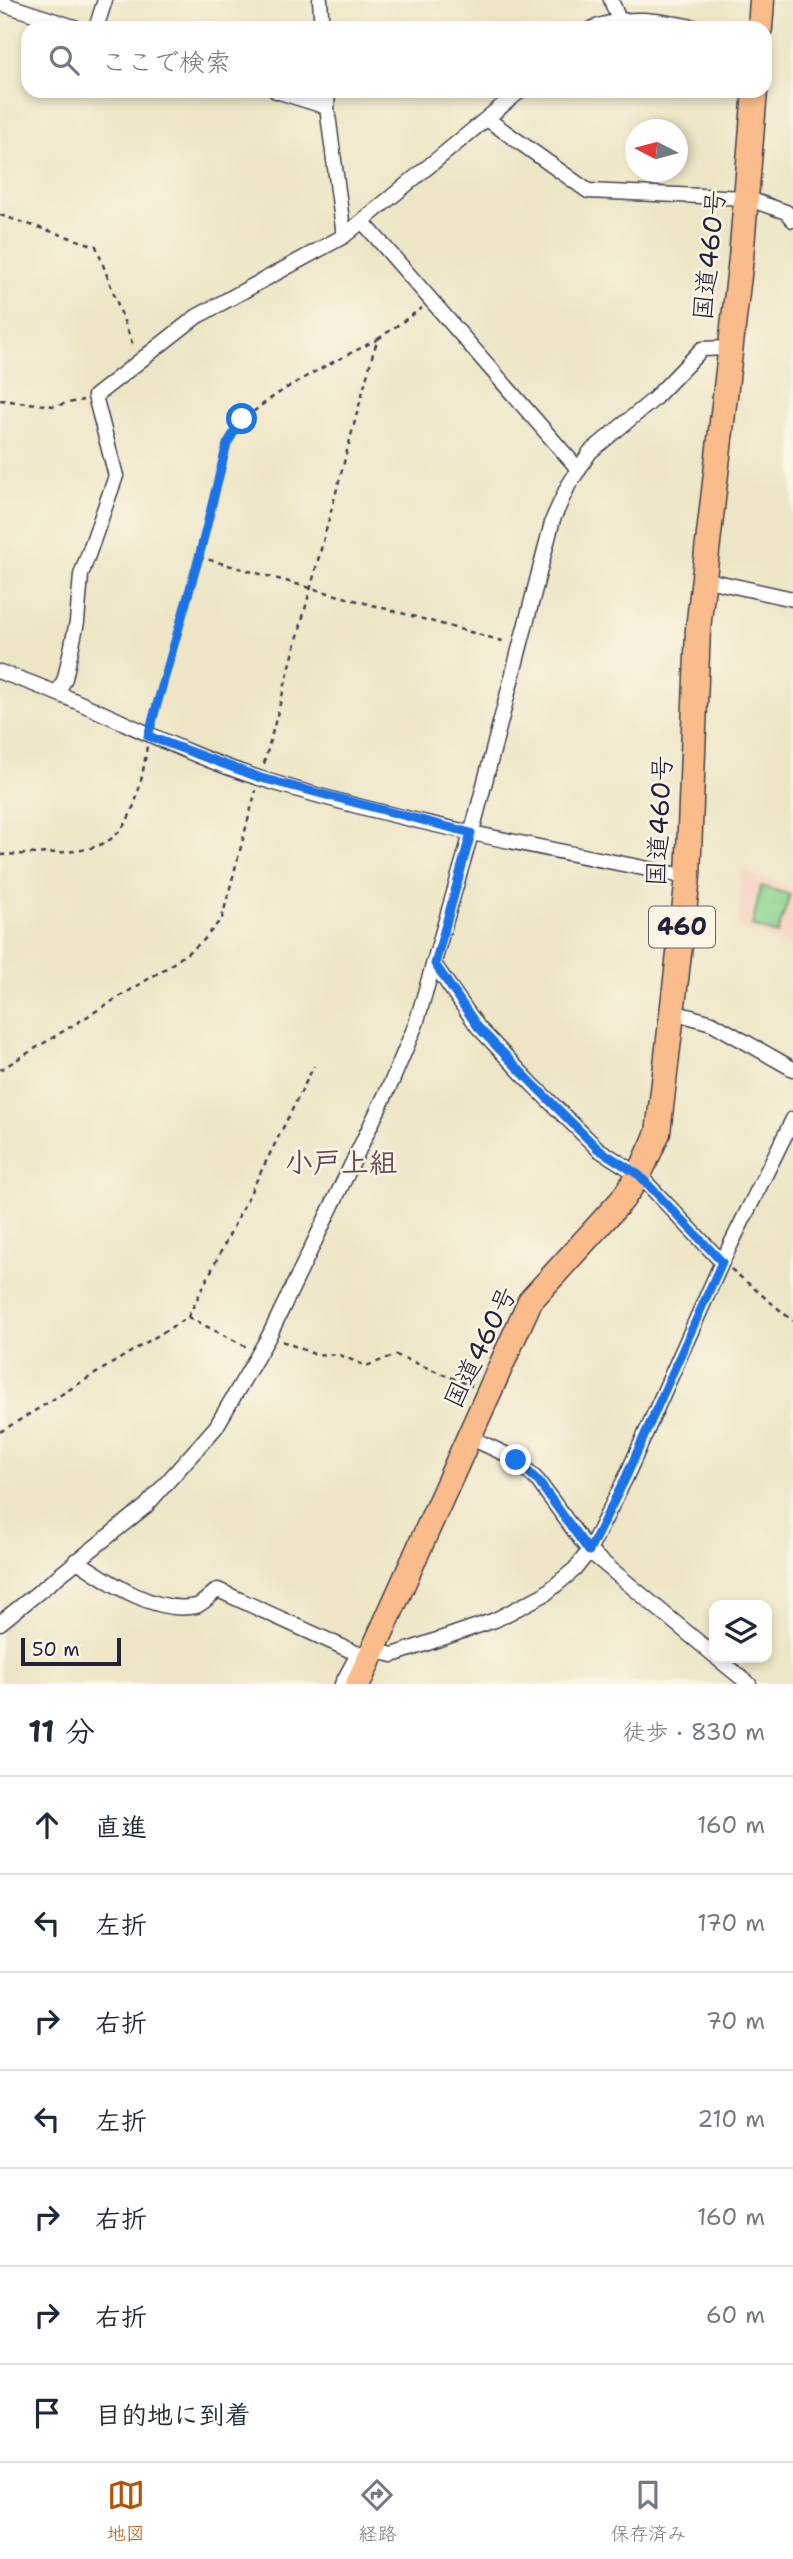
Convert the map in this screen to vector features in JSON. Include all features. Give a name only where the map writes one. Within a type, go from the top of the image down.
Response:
[{"type":"highway","points":[[760,21],[762,0]]},
{"type":"highway","name":"国道460号","points":[[358,1684],[365,1652],[491,1393],[530,1301],[622,1200],[639,1175],[658,1133],[688,877],[694,691],[703,579],[746,198],[754,98]]},
{"type":"street","points":[[98,21],[105,0]]},
{"type":"street","points":[[320,0],[322,21]]},
{"type":"street","points":[[611,0],[619,20]]},
{"type":"street","points":[[0,3],[55,21]]},
{"type":"street","points":[[616,21],[645,18],[661,21]]},
{"type":"street","points":[[298,98],[327,107]]},
{"type":"street","points":[[328,98],[344,236]]},
{"type":"street","points":[[59,691],[65,678],[77,622],[81,575],[116,476],[94,396],[197,317],[344,236],[512,98]]},
{"type":"street","points":[[487,120],[588,191],[746,198],[786,212],[793,220]]},
{"type":"street","points":[[363,222],[579,470]]},
{"type":"street","points":[[0,1623],[155,1496],[216,1427],[260,1354],[392,1081],[416,1024],[471,833],[553,519],[590,452],[653,400],[702,349],[729,348]]},
{"type":"street","points":[[703,579],[793,599]]},
{"type":"street","points":[[0,672],[59,691],[82,706],[148,736],[261,778],[471,833],[688,877]]},
{"type":"street","points":[[435,964],[478,1027],[598,1149],[639,1175],[722,1262]]},
{"type":"street","points":[[673,1012],[712,1023],[793,1069]]},
{"type":"street","points":[[76,1560],[120,1589],[169,1606],[198,1606],[218,1590],[365,1652],[393,1655],[495,1620],[545,1594],[575,1569],[589,1551],[626,1477],[722,1262],[793,1119]]},
{"type":"street","points":[[469,1437],[523,1466],[538,1481],[589,1551],[709,1650]]},
{"type":"street","points":[[342,1684],[365,1652]]},
{"type":"street","points":[[724,1663],[749,1684]]},
{"type":"path","points":[[0,215],[96,246],[139,359]]},
{"type":"path","points":[[0,855],[96,848],[114,839],[130,820],[148,736],[199,557],[227,444],[234,429],[256,408],[378,339],[434,301]]},
{"type":"path","points":[[0,1070],[168,967],[202,942],[222,918],[378,339]]},
{"type":"path","points":[[0,400],[54,406],[94,396]]},
{"type":"path","points":[[199,557],[519,646]]},
{"type":"path","points":[[0,1432],[188,1317],[275,1150],[314,1066]]},
{"type":"path","points":[[722,1262],[793,1321]]},
{"type":"path","points":[[188,1317],[260,1354]]},
{"type":"path","points":[[269,1336],[314,1354],[340,1355],[366,1366],[396,1355],[491,1393]]},
{"type":"shaded area","points":[[741,869],[793,888],[793,947],[738,928]]},
{"type":"green space","points":[[761,886],[790,895],[777,934],[752,926]]},
{"type":"district","name":"小戸上組","points":[[341,1162]]},
{"type":"route","points":[[242,419],[227,444],[199,557],[148,736],[261,778],[471,833],[435,964],[478,1027],[598,1149],[639,1175],[722,1262],[626,1477],[589,1551],[538,1481],[516,1460]]}]
